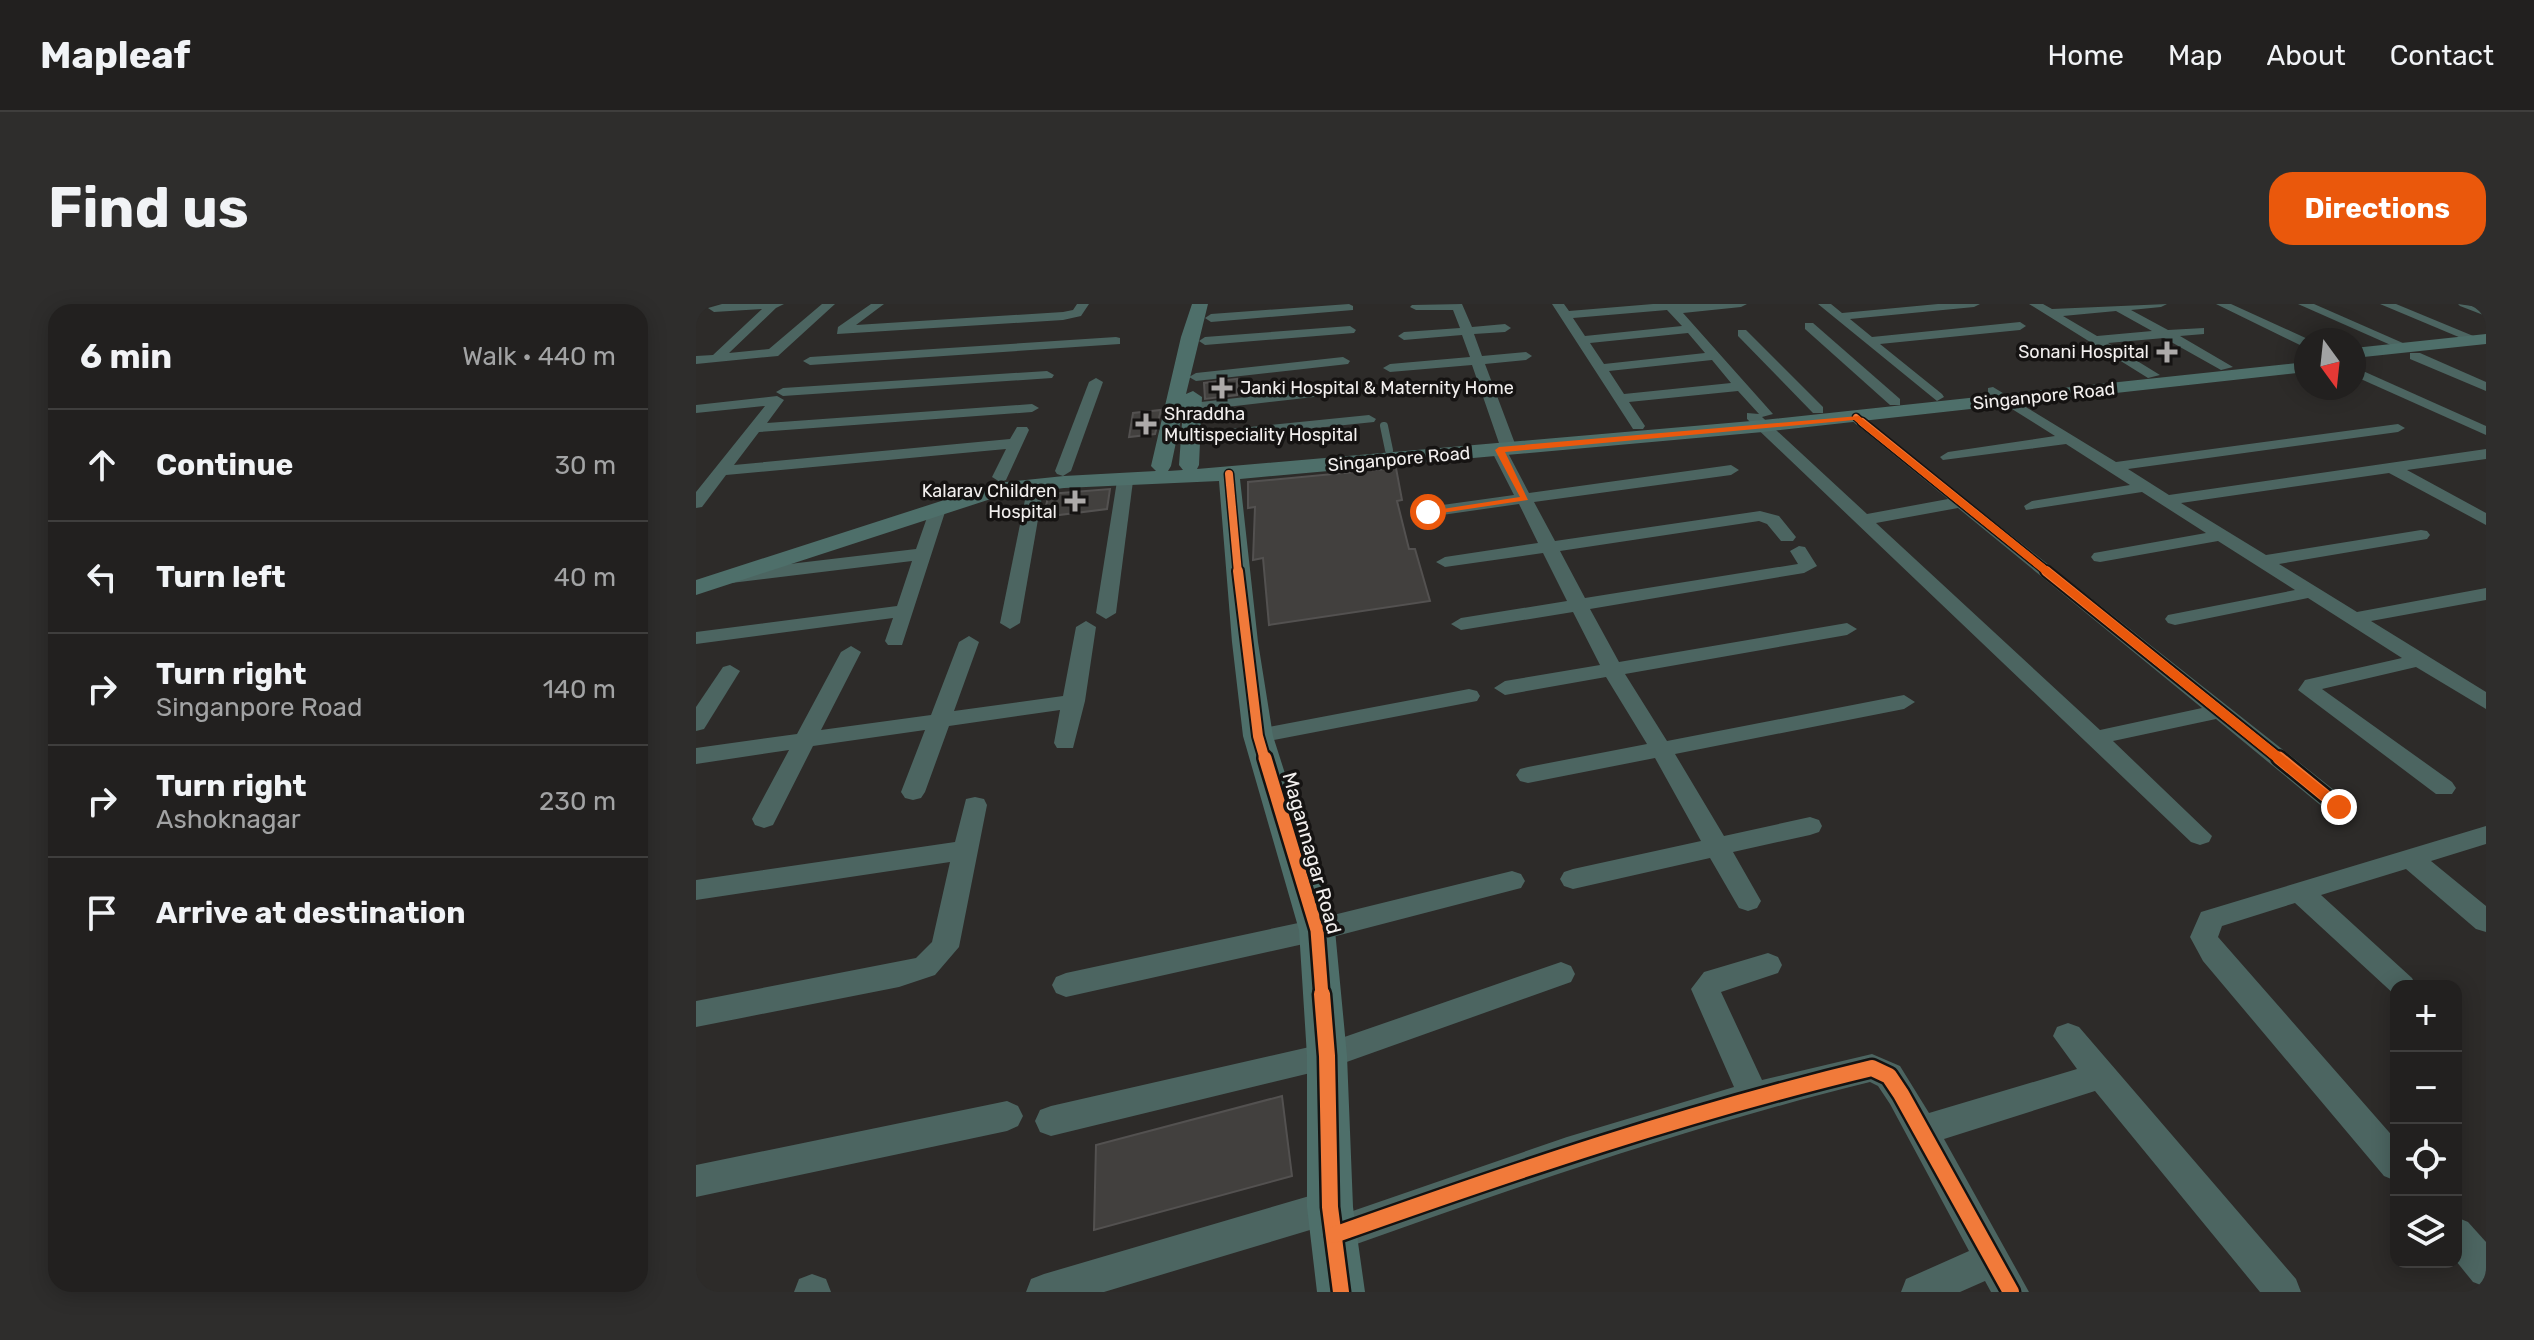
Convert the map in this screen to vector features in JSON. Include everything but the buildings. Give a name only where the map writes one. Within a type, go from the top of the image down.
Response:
[{"type":"main road","points":[[1189,465],[1192,407],[1208,309]]},
{"type":"main road","points":[[1161,466],[1189,337],[1208,309]]},
{"type":"main road","points":[[2366,353],[2483,345]]},
{"type":"main road","points":[[2366,360],[2410,352]]},
{"type":"main road","name":"Singanpore Road","points":[[696,574],[934,493],[1000,477],[1063,471],[1213,466],[1389,450],[1504,446],[1638,426],[1856,417],[2153,375],[2294,359]]},
{"type":"main road","name":"Singanpore Road","points":[[696,588],[997,490],[1229,474],[1760,419],[1937,397],[2000,396],[2294,368]]},
{"type":"main road","name":"Magannagar Road","points":[[1229,474],[1243,630],[1258,736],[1317,930],[1327,1056],[1332,1221],[1341,1292]]},
{"type":"street","points":[[712,309],[781,304]]},
{"type":"street","points":[[696,360],[773,353],[829,304]]},
{"type":"street","points":[[831,340],[878,304]]},
{"type":"street","points":[[1005,320],[1014,304]]},
{"type":"street","points":[[842,330],[1073,314],[1083,304]]},
{"type":"street","points":[[1561,309],[1741,304]]},
{"type":"street","points":[[1824,304],[1937,397]]},
{"type":"street","points":[[1839,317],[1974,304]]},
{"type":"street","points":[[2035,304],[2153,375]]},
{"type":"street","points":[[2050,313],[2161,304]]},
{"type":"street","points":[[2222,304],[2294,337]]},
{"type":"street","points":[[2304,304],[2486,387]]},
{"type":"street","points":[[2386,304],[2483,345]]},
{"type":"street","points":[[2464,304],[2486,312]]},
{"type":"street","points":[[716,359],[772,305]]},
{"type":"street","points":[[1416,307],[1456,305],[1525,499],[1612,669],[1748,901]]},
{"type":"street","points":[[1671,306],[1742,386],[1760,419],[1863,520],[2200,836]]},
{"type":"street","points":[[1208,309],[1349,308]]},
{"type":"street","points":[[2119,308],[2226,367]]},
{"type":"street","points":[[1561,309],[1638,426]]},
{"type":"street","points":[[1809,326],[1895,402]]},
{"type":"street","points":[[1869,341],[2020,326]]},
{"type":"street","points":[[1404,336],[1505,328]]},
{"type":"street","points":[[1582,340],[1690,329]]},
{"type":"street","points":[[1205,341],[1350,330]]},
{"type":"street","points":[[2095,340],[2200,331]]},
{"type":"street","points":[[1742,333],[1818,410]]},
{"type":"street","points":[[1299,334],[1303,366]]},
{"type":"street","points":[[696,409],[792,381],[1061,345],[1116,341]]},
{"type":"street","points":[[1000,477],[1061,345]]},
{"type":"street","points":[[696,503],[820,350]]},
{"type":"street","points":[[1390,368],[1526,356]]},
{"type":"street","points":[[1600,368],[1715,356]]},
{"type":"street","points":[[1196,377],[1343,361]]},
{"type":"street","points":[[2366,376],[2486,431]]},
{"type":"street","points":[[792,381],[1040,392]]},
{"type":"street","points":[[1063,471],[1096,382]]},
{"type":"street","points":[[1620,399],[1742,386]]},
{"type":"street","points":[[1192,407],[1353,389]]},
{"type":"street","points":[[755,428],[1040,392]]},
{"type":"street","points":[[2000,396],[2420,660],[2476,686],[2486,702]]},
{"type":"street","points":[[1856,417],[2339,807]]},
{"type":"street","points":[[1191,437],[1377,423]]},
{"type":"street","points":[[2112,467],[2398,428]]},
{"type":"street","points":[[1948,457],[2067,439]]},
{"type":"street","points":[[721,471],[1016,443]]},
{"type":"street","points":[[2285,443],[2340,474]]},
{"type":"street","points":[[2165,500],[2486,454]]},
{"type":"street","points":[[2467,457],[2486,466]]},
{"type":"street","points":[[2390,467],[2486,520]]},
{"type":"street","points":[[1428,512],[1731,470]]},
{"type":"street","points":[[1106,613],[1125,481]]},
{"type":"street","points":[[1010,623],[1036,485]]},
{"type":"street","points":[[2032,506],[2145,487]]},
{"type":"street","points":[[1863,520],[1961,502]]},
{"type":"street","points":[[895,641],[938,509]]},
{"type":"street","points":[[1445,562],[1760,516],[1773,520],[1808,566],[1461,624]]},
{"type":"street","points":[[2100,557],[2222,535]]},
{"type":"street","points":[[2263,561],[2421,535]]},
{"type":"street","points":[[729,578],[923,554]]},
{"type":"street","points":[[2175,619],[2312,592]]},
{"type":"street","points":[[2355,618],[2486,594]]},
{"type":"street","points":[[696,638],[905,611]]},
{"type":"street","points":[[1065,743],[1086,627]]},
{"type":"street","points":[[1505,688],[1847,629]]},
{"type":"street","points":[[913,792],[969,642]]},
{"type":"street","points":[[764,819],[851,652]]},
{"type":"street","points":[[2420,660],[2312,685],[2309,690],[2444,788]]},
{"type":"street","points":[[696,724],[730,671]]},
{"type":"street","points":[[1258,736],[1469,696]]},
{"type":"street","points":[[696,756],[1074,701]]},
{"type":"street","points":[[1528,775],[1904,702]]},
{"type":"street","points":[[2095,738],[2220,711]]},
{"type":"street","points":[[696,1014],[899,975],[925,967],[945,947],[975,805]]},
{"type":"street","points":[[1573,879],[1810,826]]},
{"type":"street","points":[[2390,1158],[2213,953],[2204,937],[2211,919],[2486,835]]},
{"type":"street","points":[[696,890],[966,850]]},
{"type":"street","points":[[2410,858],[2486,921]]},
{"type":"street","points":[[1066,985],[1317,930],[1512,881]]},
{"type":"street","points":[[2300,892],[2395,980]]},
{"type":"street","points":[[1754,1096],[1705,989],[1714,980],[1768,965]]},
{"type":"street","points":[[1051,1121],[1327,1056],[1561,974]]},
{"type":"street","points":[[2068,1036],[2283,1292]]},
{"type":"street","points":[[1044,1292],[1332,1221],[1754,1096],[1872,1068],[1889,1076],[2011,1292]]},
{"type":"street","points":[[1921,1131],[2101,1075]]},
{"type":"street","points":[[696,1181],[1007,1116]]},
{"type":"street","points":[[2462,1241],[2486,1269]]},
{"type":"street","points":[[1919,1292],[1991,1260]]},
{"type":"lane","points":[[1377,423],[1389,450]]},
{"type":"cycle path","points":[[1856,417],[2339,807]]},
{"type":"cycle path","points":[[1229,474],[1245,642],[1258,736],[1317,930],[1327,1056],[1330,1207],[1341,1292]]},
{"type":"cycle path","points":[[1334,1235],[1567,1153],[1754,1096],[1872,1068],[1889,1076],[1901,1094],[2011,1292]]},
{"type":"place","name":"Sonani Hospital","points":[[2167,352]]},
{"type":"place","name":"Janki Hospital & Maternity Home","points":[[1222,388]]},
{"type":"place","name":"Shraddha Multispeciality Hospital","points":[[1146,424]]},
{"type":"place","name":"Kalarav Children Hospital","points":[[1075,501]]},
{"type":"route","points":[[1428,512],[1525,499],[1499,450],[1856,417],[2339,807]]}]
